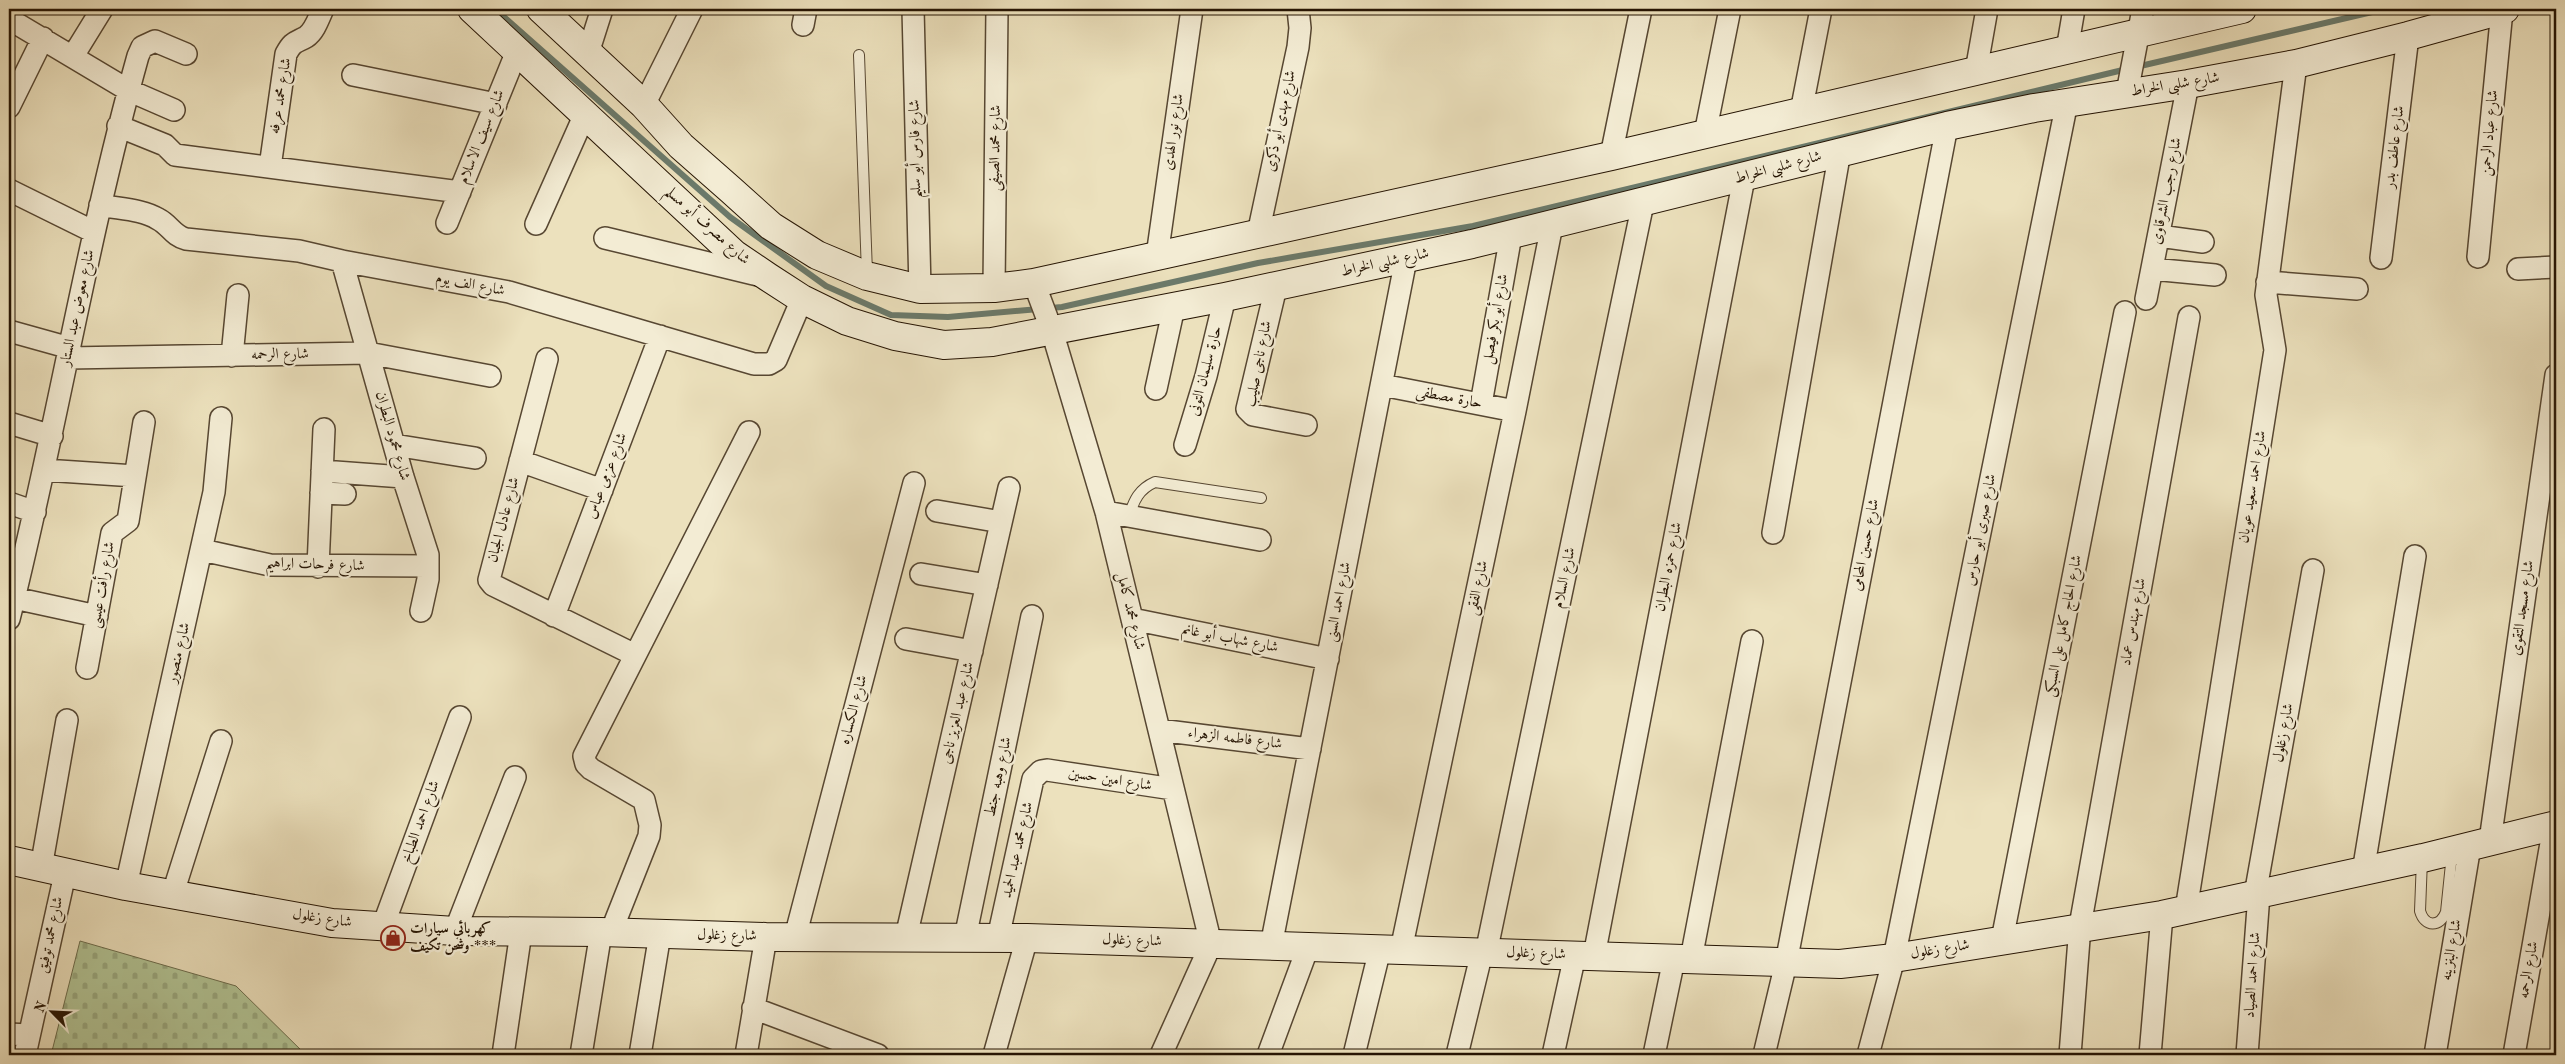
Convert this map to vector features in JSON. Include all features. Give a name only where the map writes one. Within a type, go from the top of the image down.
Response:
[{"type":"street","points":[[73,56],[102,9]]},
{"type":"street","name":"شارع محمد عرفه","points":[[270,167],[286,54],[297,39],[306,36],[312,31],[323,9]]},
{"type":"street","name":"شارع مصرف أبو مسلم","points":[[472,9],[585,114],[817,255],[867,276],[920,289],[1036,288]]},
{"type":"street","name":"شارع مصرف أبو مسلم","points":[[541,9],[644,105],[665,163],[734,254],[802,299],[847,321],[895,336],[944,345],[992,342],[1050,325]]},
{"type":"street","points":[[588,53],[602,9]]},
{"type":"street","points":[[644,105],[692,9]]},
{"type":"street","name":"شارع فارس أبو سليم","points":[[913,9],[920,289]]},
{"type":"street","name":"شارع محمد الصيفى","points":[[994,288],[998,9]]},
{"type":"street","name":"شارع نور الهدى","points":[[1157,256],[1192,9]]},
{"type":"street","name":"شارع مهدى أبو ذكرى","points":[[1258,234],[1298,47],[1300,28],[1298,9]]},
{"type":"street","points":[[1610,156],[1641,9]]},
{"type":"street","points":[[1705,134],[1730,9]]},
{"type":"street","points":[[1801,112],[1821,9]]},
{"type":"street","points":[[1976,71],[1987,9]]},
{"type":"street","points":[[2067,50],[2074,9]]},
{"type":"street","points":[[1036,288],[1157,256],[1610,156],[2067,50],[2139,30],[2242,9]]},
{"type":"street","name":"شارع شلبى الخراط","points":[[1050,325],[1174,307],[1406,259],[1643,203],[1744,178],[1840,151],[1946,126],[2067,102],[2128,86],[2188,84],[2296,64],[2408,36],[2504,9]]},
{"type":"street","name":"شارع عباد الرحمن","points":[[2478,257],[2504,9]]},
{"type":"street","points":[[9,19],[128,90],[174,110]]},
{"type":"street","points":[[2128,86],[2139,30]]},
{"type":"street","name":"شارع عاطف بدر","points":[[2381,258],[2408,36]]},
{"type":"street","points":[[9,107],[43,38]]},
{"type":"street","name":"شارع معوض عبد الستار","points":[[9,619],[14,598],[15,573],[35,512],[100,205],[118,126],[138,56],[142,47],[148,42],[155,41],[186,54]]},
{"type":"street","name":"شارع سيف الاسلام","points":[[448,223],[517,52]]},
{"type":"street","name":"شارع احمد سعيد عويان","points":[[2150,1055],[2275,350],[2266,304],[2267,282],[2296,64]]},
{"type":"street","points":[[353,76],[496,104]]},
{"type":"street","name":"شارع رجب الشرقاوى","points":[[2146,299],[2188,84]]},
{"type":"street","name":"شارع صبرى أبو حارس","points":[[1868,1055],[1894,958],[2067,102]]},
{"type":"street","points":[[536,224],[585,114]]},
{"type":"street","points":[[118,126],[165,146],[175,155],[460,192]]},
{"type":"street","name":"شارع حسين المحامى","points":[[1764,1055],[1786,963],[1946,126]]},
{"type":"street","points":[[1773,533],[1840,151]]},
{"type":"street","name":"شارع حمزه البطران","points":[[1553,1055],[1584,956],[1744,178]]},
{"type":"street","points":[[9,190],[94,232]]},
{"type":"street","name":"شارع السلام","points":[[1457,1055],[1484,952],[1643,203]]},
{"type":"street","name":"شارع الف يوم","points":[[100,205],[156,217],[168,224],[173,234],[186,239],[299,251],[342,262],[509,292],[754,364],[769,364],[776,360],[802,299]]},
{"type":"street","name":"شارع الفقى","points":[[1354,1055],[1391,950],[1515,411],[1552,225]]},
{"type":"street","name":"شارع أبو بكر فيصل","points":[[1481,404],[1511,235]]},
{"type":"street","points":[[2159,236],[2203,242]]},
{"type":"street","points":[[605,238],[768,277]]},
{"type":"street","name":"شارع احمد السنى","points":[[1271,946],[1406,259]]},
{"type":"street","name":"شارع محمود البطران","points":[[342,262],[403,477],[428,555],[428,578],[421,610]]},
{"type":"street","points":[[2518,269],[2556,268]]},
{"type":"street","points":[[2152,269],[2215,276]]},
{"type":"street","points":[[2267,282],[2357,289]]},
{"type":"street","name":"شارع ناجى صليب","points":[[1276,287],[1246,409],[1253,415],[1306,425]]},
{"type":"street","name":"شارع محمد كامل","points":[[1036,288],[1050,325],[1106,512],[1211,944]]},
{"type":"street","points":[[232,356],[238,295]]},
{"type":"street","name":"حارة سليمان التونى","points":[[1185,445],[1206,376],[1225,297]]},
{"type":"street","points":[[1156,389],[1174,307]]},
{"type":"street","name":"شارع الحاج كامل على السبكى","points":[[2002,940],[2125,312]]},
{"type":"street","name":"شارع مهندس عماد","points":[[2070,1055],[2080,926],[2189,317]]},
{"type":"street","name":"شارع الرحمه","points":[[9,331],[69,353],[232,356],[368,352],[490,376]]},
{"type":"street","name":"شارع عزمى عباس","points":[[554,616],[660,336]]},
{"type":"street","name":"شارع عادل الجبان","points":[[547,360],[489,580],[493,586],[635,655]]},
{"type":"street","name":"شارع مسجد التقوى","points":[[2471,846],[2556,375]]},
{"type":"street","name":"حارة مصطفى","points":[[1382,385],[1515,411]]},
{"type":"street","name":"شارع منصور","points":[[126,886],[214,492],[221,418]]},
{"type":"street","name":"شارع رأفت عيسى","points":[[87,668],[112,533],[128,521],[144,422]]},
{"type":"street","points":[[9,423],[52,436]]},
{"type":"street","points":[[318,567],[324,429]]},
{"type":"street","points":[[581,1055],[606,932],[647,842],[650,826],[644,800],[591,769],[586,764],[584,756],[749,432]]},
{"type":"street","points":[[394,445],[475,458]]},
{"type":"street","points":[[520,461],[602,490]]},
{"type":"street","points":[[44,470],[135,476]]},
{"type":"street","points":[[322,471],[403,477]]},
{"type":"street","name":"شارع الكساره","points":[[795,937],[914,483]]},
{"type":"street","name":"شارع عبد العزيز ناجى","points":[[906,937],[1009,488]]},
{"type":"street","points":[[321,493],[345,494]]},
{"type":"street","points":[[9,503],[35,512]]},
{"type":"street","points":[[937,511],[1001,522]]},
{"type":"street","points":[[1106,512],[1260,540]]},
{"type":"street","name":"شارع فرحات ابراهيم","points":[[202,550],[270,566],[428,566]]},
{"type":"street","points":[[2363,872],[2415,556]]},
{"type":"street","name":"شارع زغلول","points":[[2257,895],[2313,570]]},
{"type":"street","points":[[921,574],[987,585]]},
{"type":"street","points":[[14,598],[97,616]]},
{"type":"street","name":"شارع وهبه جنط","points":[[965,938],[1032,616]]},
{"type":"street","name":"شارع شهاب أبو غانم","points":[[1132,620],[1328,659]]},
{"type":"street","points":[[906,639],[972,651]]},
{"type":"street","points":[[1654,1055],[1682,959],[1752,641]]},
{"type":"street","name":"شارع احمد الطباخ","points":[[383,926],[460,717]]},
{"type":"street","name":"شارع محمد توفيق","points":[[21,1042],[53,871],[67,720]]},
{"type":"street","name":"شارع فاطمه الزهراء","points":[[1159,730],[1310,749]]},
{"type":"street","points":[[173,893],[221,741]]},
{"type":"street","name":"شارع امين حسين","points":[[1047,770],[1173,789]]},
{"type":"street","name":"شارع محمد عبد الحميد","points":[[998,938],[1033,779],[1041,771],[1047,770]]},
{"type":"street","points":[[455,931],[514,777]]},
{"type":"street","name":"شارع زغلول","points":[[9,860],[126,886],[332,923],[455,931],[606,932],[766,937],[1027,938],[1840,964],[1894,958],[2174,912],[2363,872],[2555,825]]},
{"type":"street","name":"شارع الرحمه","points":[[2514,1055],[2555,825]]},
{"type":"street","name":"شارع البنزينه","points":[[2435,1055],[2471,846]]},
{"type":"street","name":"شارع احمد الصياد","points":[[2247,1055],[2257,895]]},
{"type":"street","points":[[503,1055],[521,932]]},
{"type":"street","points":[[640,1055],[660,934]]},
{"type":"street","points":[[746,1055],[766,937]]},
{"type":"street","points":[[994,1055],[1027,938]]},
{"type":"street","points":[[1161,1055],[1211,944]]},
{"type":"street","points":[[1268,1055],[1308,947]]},
{"type":"street","points":[[753,1008],[874,1055]]},
{"type":"lane","points":[[859,55],[867,276]]},
{"type":"lane","points":[[1129,516],[1134,501],[1144,487],[1155,482],[1261,498]]},
{"type":"lane","points":[[2422,858],[2420,912],[2422,919],[2429,924],[2437,924],[2443,919],[2471,846]]},
{"type":"green space","points":[[80,941],[236,986],[306,1055],[51,1055]]},
{"type":"waterway","points":[[495,9],[730,217],[826,286],[891,315],[948,317],[1062,307],[1258,263],[1473,226],[2127,69]]},
{"type":"waterway","points":[[2136,67],[2385,9]]},
{"type":"place","name":"كهربائي سيارات وشحن تكيف ***","points":[[393,938]]}]
